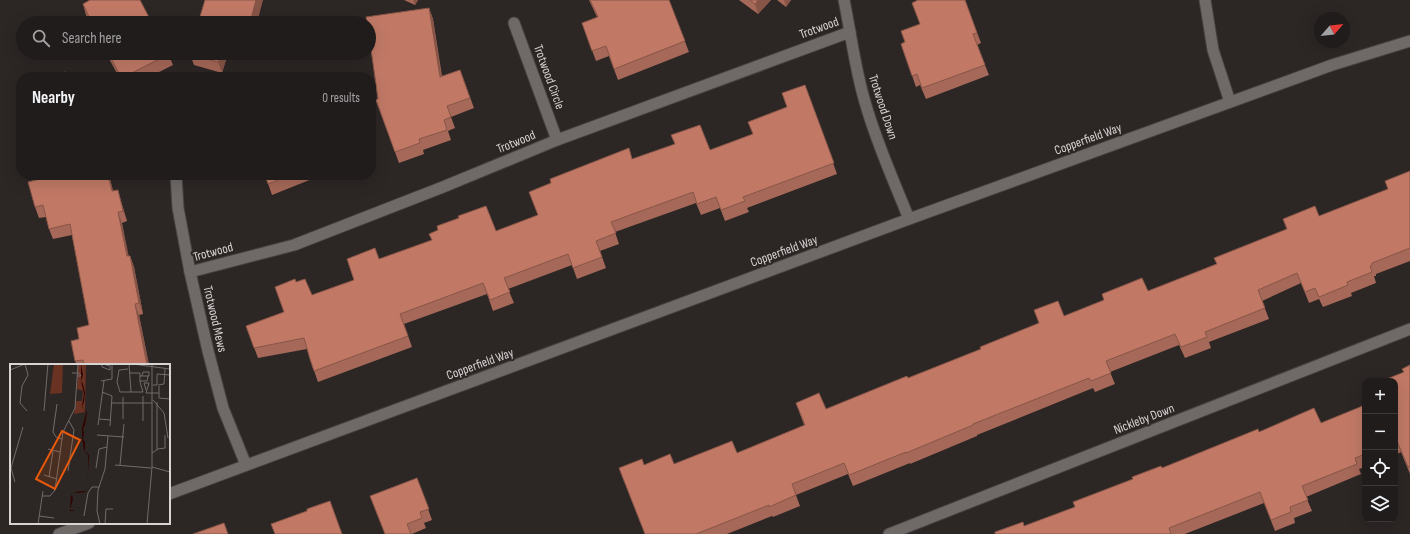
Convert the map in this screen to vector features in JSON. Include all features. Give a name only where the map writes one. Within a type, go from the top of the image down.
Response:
[{"type":"street","name":"Trotwood Down","points":[[844,0],[858,77],[865,104],[909,219]]},
{"type":"street","points":[[1205,0],[1213,50],[1230,102]]},
{"type":"street","name":"Trotwood Circle","points":[[514,23],[557,140]]},
{"type":"street","name":"Trotwood","points":[[190,272],[294,245],[443,187],[557,140],[850,32]]},
{"type":"street","name":"Copperfield Way","points":[[170,494],[909,219],[1332,65],[1410,41]]},
{"type":"street","name":"Trotwood Mews","points":[[176,180],[178,208],[190,272],[208,351],[223,408],[246,465]]},
{"type":"street","name":"Nickleby Down","points":[[889,534],[1410,329]]},
{"type":"street","points":[[59,534],[86,524]]},
{"type":"building","points":[[90,0],[140,0],[148,16],[89,16],[83,4]]},
{"type":"building","points":[[205,0],[256,0],[252,16],[200,16]]},
{"type":"building","points":[[590,0],[669,0],[685,41],[614,69],[606,46],[592,51],[582,23],[598,17]]},
{"type":"building","points":[[750,0],[758,0],[755,4]]},
{"type":"building","points":[[918,0],[965,0],[977,33],[973,34],[985,65],[922,88],[917,74],[912,76],[901,44],[905,42],[901,31],[920,24],[912,3]]},
{"type":"building","points":[[429,8],[440,77],[460,70],[470,98],[447,106],[451,117],[444,120],[447,130],[419,139],[420,143],[395,152],[376,100],[378,99],[376,72],[374,72],[373,60],[376,60],[376,16],[373,16]]},
{"type":"building","points":[[112,60],[157,60],[134,72],[118,72]]},
{"type":"building","points":[[805,85],[834,163],[743,197],[745,201],[721,210],[716,197],[697,204],[693,192],[611,222],[616,233],[596,241],[602,257],[573,268],[568,254],[504,278],[510,292],[490,300],[483,283],[400,314],[408,336],[314,371],[304,338],[254,348],[246,326],[284,312],[275,287],[295,279],[296,282],[305,279],[312,295],[354,280],[347,259],[375,248],[379,259],[432,240],[429,234],[438,230],[437,226],[459,218],[458,216],[486,206],[496,231],[538,215],[529,192],[551,183],[550,179],[629,148],[632,159],[675,144],[671,135],[700,125],[710,150],[753,134],[748,122],[787,107],[782,93]]},
{"type":"building","points":[[1410,171],[1410,248],[1372,263],[1370,266],[1372,272],[1347,282],[1348,285],[1319,297],[1315,288],[1305,292],[1297,273],[1258,290],[1265,308],[1205,332],[1207,337],[1181,347],[1175,334],[1106,361],[1111,373],[1091,381],[1089,378],[849,475],[844,463],[792,484],[796,495],[769,507],[769,505],[696,534],[645,534],[619,468],[642,459],[644,465],[670,454],[674,464],[732,441],[737,453],[805,425],[796,403],[819,393],[826,409],[907,376],[908,378],[981,349],[980,347],[1039,323],[1034,310],[1058,301],[1064,316],[1104,300],[1102,294],[1142,278],[1148,291],[1217,264],[1214,258],[1287,229],[1283,219],[1315,206],[1319,216],[1388,189],[1385,181]]},
{"type":"building","points":[[36,180],[109,180],[112,191],[118,190],[123,211],[118,212],[127,256],[130,256],[139,303],[135,304],[147,364],[84,364],[83,360],[75,361],[71,341],[79,339],[77,328],[89,325],[70,224],[49,229],[43,205],[35,207],[28,182]]},
{"type":"building","points":[[267,180],[278,180],[268,184]]},
{"type":"building","points":[[1410,365],[1410,466],[1408,467],[1398,443],[1398,378],[1389,378],[1404,372],[1402,369]]},
{"type":"building","points":[[1362,406],[1362,455],[1355,458],[1357,464],[1302,486],[1308,500],[1290,507],[1291,512],[1271,520],[1260,492],[1169,528],[1171,534],[995,534],[995,532],[1023,522],[1024,526],[1075,507],[1073,502],[1133,479],[1132,477],[1161,466],[1162,468],[1258,429],[1259,432],[1314,408],[1321,423]]},
{"type":"building","points":[[417,478],[429,509],[420,512],[422,518],[407,524],[411,534],[385,534],[370,496]]},
{"type":"building","points":[[330,501],[342,534],[275,534],[271,524]]},
{"type":"building","points":[[224,523],[228,534],[193,534]]}]
